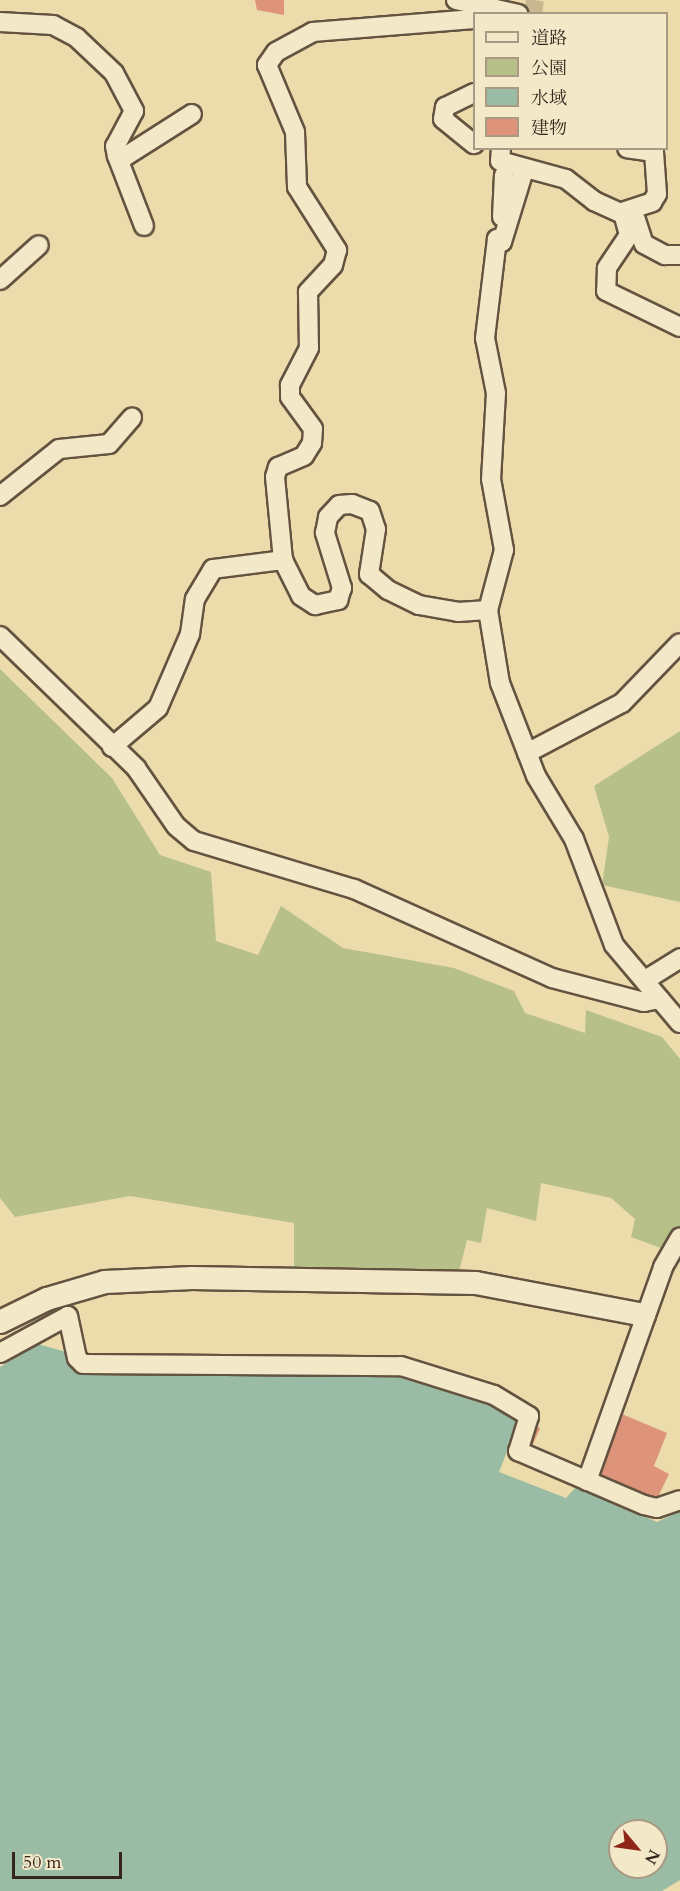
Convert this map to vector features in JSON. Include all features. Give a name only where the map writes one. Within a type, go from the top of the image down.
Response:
[{"type":"street","points":[[456,0],[508,12]]},
{"type":"street","points":[[473,20],[313,32],[276,52],[267,65],[295,132],[297,187],[337,250],[333,265],[308,292],[309,348],[290,385],[294,404],[313,429],[304,456],[278,466],[275,477],[283,560],[301,596],[315,605],[338,600],[343,577],[325,533],[328,517],[339,505],[352,504],[370,511],[376,528],[369,574],[388,590],[419,605],[458,612],[488,610]]},
{"type":"street","points":[[0,22],[53,25],[77,38],[114,74],[134,111],[115,146],[144,226]]},
{"type":"street","points":[[473,93],[445,106],[443,119],[473,143]]},
{"type":"street","points":[[117,156],[192,114]]},
{"type":"street","points":[[495,150],[500,160],[524,170],[566,178],[594,201],[636,220],[644,244],[665,255],[680,255]]},
{"type":"street","points":[[622,212],[652,202],[657,195],[654,152],[640,150]]},
{"type":"street","points":[[497,239],[502,242],[524,170]]},
{"type":"street","points":[[504,175],[485,338],[496,393],[491,479],[504,550],[488,610],[500,683],[527,753],[574,839],[614,945],[647,979],[680,1023]]},
{"type":"street","points":[[622,212],[629,235],[602,284],[615,297],[680,327]]},
{"type":"street","points":[[0,280],[39,245]]},
{"type":"street","points":[[0,496],[59,449],[109,444],[132,418]]},
{"type":"street","points":[[112,747],[158,708],[190,634],[195,599],[213,569],[283,560]]},
{"type":"street","points":[[0,636],[136,768],[176,826],[214,851],[354,889],[552,978],[644,1002],[660,999]]},
{"type":"street","points":[[527,753],[622,703],[680,643]]},
{"type":"street","points":[[647,979],[680,958]]},
{"type":"street","points":[[586,1481],[644,1315],[680,1237]]},
{"type":"street","points":[[0,1322],[47,1299],[105,1282],[192,1278],[476,1282],[644,1315]]},
{"type":"street","points":[[0,1353],[68,1316],[76,1358],[83,1364],[401,1366],[494,1395],[529,1416],[518,1451],[644,1505],[657,1508],[680,1500]]},
{"type":"green space","points":[[0,669],[112,778],[160,855],[211,872],[216,941],[258,955],[281,906],[343,948],[454,968],[514,991],[525,1013],[585,1033],[586,1010],[662,1037],[680,1059],[680,1238],[669,1251],[631,1237],[635,1219],[611,1198],[541,1183],[536,1221],[487,1208],[481,1243],[467,1240],[458,1276],[294,1274],[294,1223],[130,1196],[15,1217],[0,1198]]},
{"type":"green space","points":[[680,731],[680,902],[602,885],[609,837],[594,786]]},
{"type":"water","points":[[38,1344],[70,1353],[74,1372],[281,1375],[387,1369],[481,1399],[519,1421],[499,1472],[566,1498],[576,1487],[657,1522],[680,1511],[680,1880],[662,1891],[0,1891],[0,1367]]},
{"type":"building","points":[[255,0],[284,0],[284,15],[257,10]]},
{"type":"building","points":[[622,1414],[667,1433],[654,1466],[669,1474],[656,1501],[593,1477]]},
{"type":"building","points":[[531,1424],[540,1428],[529,1453],[520,1449]]},
{"type":"tunnel","points":[[533,12],[535,0]]}]
